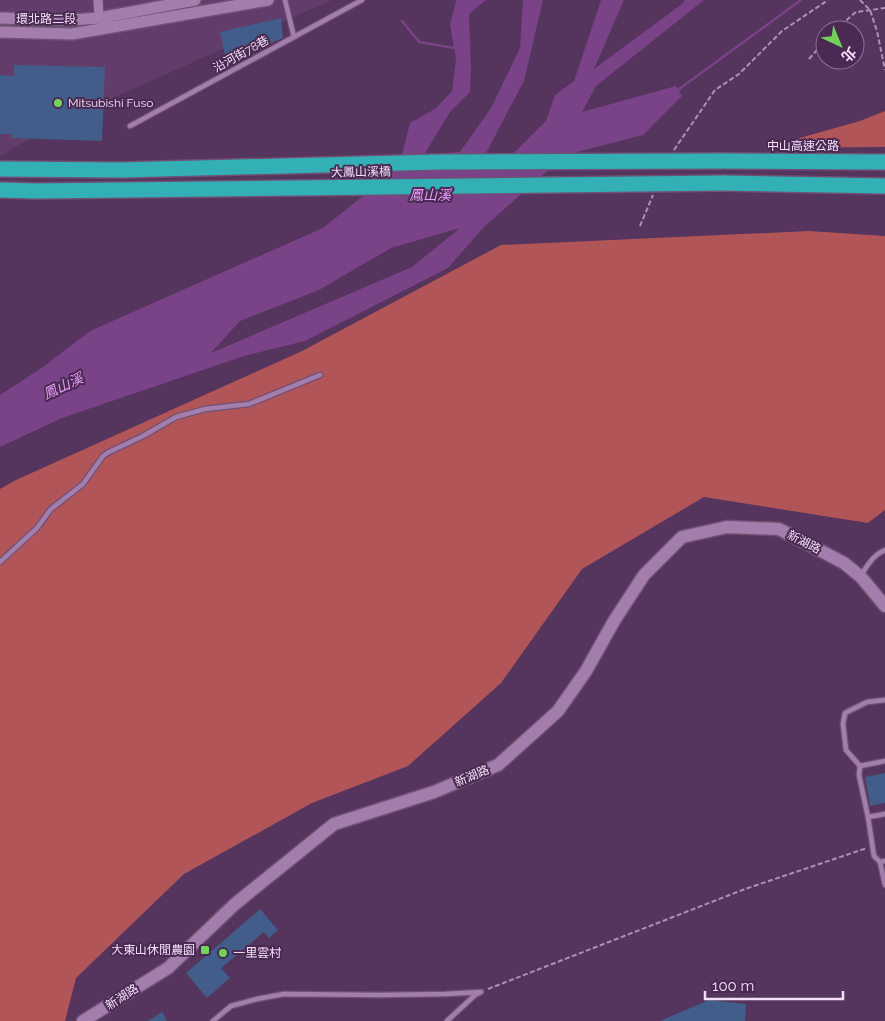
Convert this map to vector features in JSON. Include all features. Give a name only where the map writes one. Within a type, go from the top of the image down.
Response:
[{"type":"highway","name":"中山高速公路","points":[[720,161],[885,162]]},
{"type":"highway","name":"大鳳山溪橋","points":[[0,169],[122,170],[439,162],[720,161]]},
{"type":"highway","name":"大鳳山溪橋","points":[[0,190],[723,183],[885,186]]},
{"type":"main road","name":"新湖路","points":[[83,1021],[168,968],[235,904],[334,824],[434,792],[498,765],[558,711],[586,671],[614,621],[644,575],[682,537],[727,526],[779,529],[844,563],[861,577],[885,606]]},
{"type":"street","points":[[98,0],[99,18]]},
{"type":"street","name":"環北路二段","points":[[0,18],[71,20],[99,18],[195,0]]},
{"type":"street","name":"環北路二段","points":[[0,32],[72,34],[268,0]]},
{"type":"lane","points":[[285,0],[294,36]]},
{"type":"lane","name":"沿河街78巷","points":[[130,126],[362,0]]},
{"type":"lane","points":[[0,562],[37,528],[51,509],[83,484],[103,456],[109,452],[176,417],[205,409],[249,404],[320,375]]},
{"type":"lane","points":[[861,577],[869,562],[878,553],[885,550]]},
{"type":"lane","points":[[885,700],[867,702],[845,713],[843,724],[846,750],[860,766],[859,775],[872,847],[874,856],[882,862],[885,885]]},
{"type":"lane","points":[[860,766],[885,761]]},
{"type":"lane","points":[[868,817],[885,814]]},
{"type":"lane","points":[[213,1021],[231,1006],[284,994],[379,995],[481,992]]},
{"type":"lane","points":[[447,1021],[475,995],[481,992]]},
{"type":"path","points":[[672,153],[715,90],[738,74],[782,31],[828,0]]},
{"type":"path","points":[[860,0],[870,10],[877,31],[885,70]]},
{"type":"path","points":[[847,20],[856,12],[885,8]]},
{"type":"path","points":[[809,59],[815,52]]},
{"type":"path","points":[[481,992],[745,890],[872,847]]},
{"type":"shaded area","points":[[0,0],[332,0],[57,123],[0,156]]},
{"type":"shaded area","points":[[885,111],[885,147],[764,148],[860,121]]},
{"type":"shaded area","points":[[809,231],[885,236],[885,510],[868,523],[704,497],[582,569],[501,683],[408,766],[312,803],[184,874],[76,978],[65,1021],[0,1021],[0,489],[16,480],[302,351],[501,245]]},
{"type":"water","name":"鳳山溪","points":[[486,0],[469,14],[470,92],[450,112],[424,155],[460,152],[491,108],[520,48],[523,0],[543,0],[524,81],[485,155],[514,153],[546,121],[555,95],[574,81],[601,0],[624,0],[594,69],[685,0],[704,0],[596,86],[582,112],[676,86],[682,96],[643,135],[565,155],[483,228],[448,268],[305,341],[244,356],[62,418],[0,447],[0,395],[43,367],[90,331],[323,228],[399,167],[410,123],[435,109],[452,91],[456,59],[450,25],[456,1]],"holes":[[[460,228],[412,267],[211,353],[240,321],[319,290],[391,248]]]},
{"type":"building","points":[[281,18],[283,38],[226,61],[220,32]]},
{"type":"building","name":"Mitsubishi Fuso","points":[[14,65],[105,67],[102,141],[11,138],[11,134],[0,134],[0,75],[14,76]]},
{"type":"building","points":[[885,773],[885,803],[870,806],[865,777]]},
{"type":"building","name":"一里雲村","points":[[260,909],[278,930],[269,938],[264,932],[221,968],[230,978],[207,998],[186,973]]},
{"type":"building","points":[[709,1000],[746,1004],[745,1021],[660,1021]]},
{"type":"building","points":[[162,1012],[167,1021],[148,1021]]},
{"type":"waterway","points":[[675,92],[801,0]]},
{"type":"waterway","points":[[402,21],[419,42],[454,48]]},
{"type":"place","name":"Mitsubishi Fuso","points":[[58,103]]},
{"type":"place","name":"大東山休閒農園","points":[[205,950]]},
{"type":"place","name":"一里雲村","points":[[223,953]]}]
